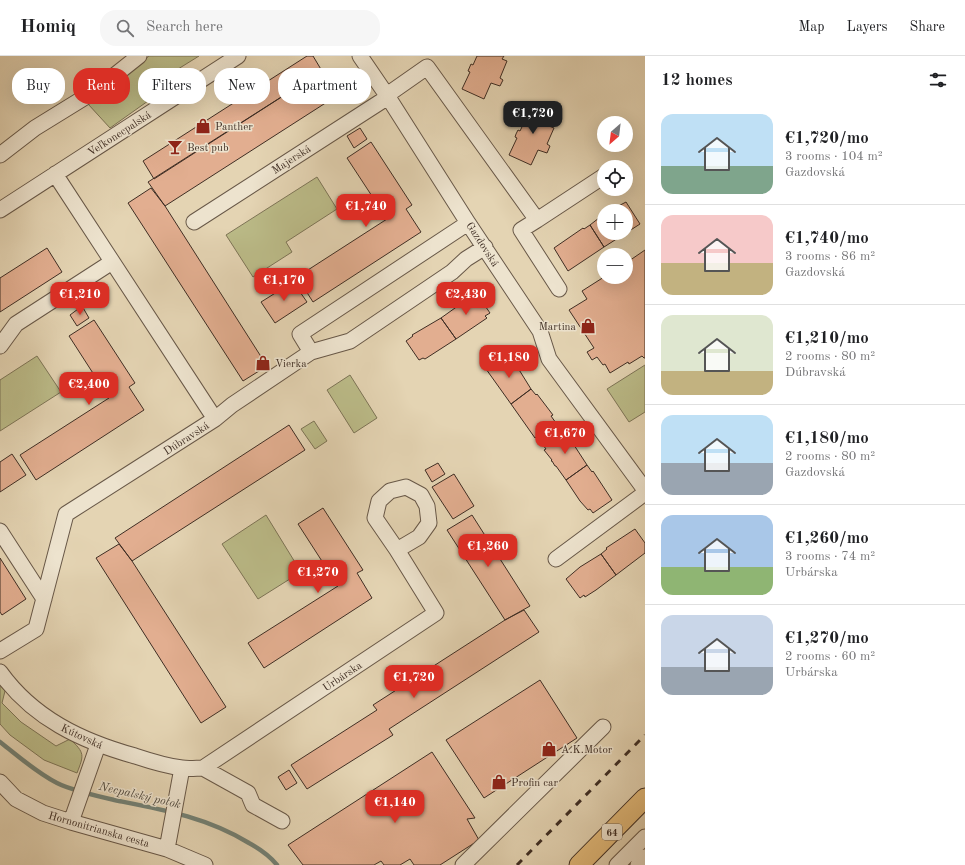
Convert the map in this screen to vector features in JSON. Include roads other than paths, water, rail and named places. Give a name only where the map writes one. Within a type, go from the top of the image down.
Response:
[{"type":"main road","name":"64","points":[[579,865],[645,798]]},
{"type":"street","points":[[0,155],[35,128],[96,91],[139,56]]},
{"type":"street","name":"Veľkonecpalská","points":[[0,210],[238,56]]},
{"type":"street","name":"Gazdovská","points":[[360,56],[388,96],[468,223],[540,331],[549,359],[645,492]]},
{"type":"street","name":"Majerská","points":[[194,222],[388,96],[427,67],[537,220]]},
{"type":"street","name":"Dúbravská","points":[[0,651],[36,629],[66,514],[215,419],[55,174]]},
{"type":"street","points":[[559,289],[521,230],[597,181]]},
{"type":"street","points":[[311,352],[300,334],[468,223]]},
{"type":"street","points":[[215,419],[232,405],[311,352],[350,341],[452,272],[466,259],[484,247]]},
{"type":"street","points":[[0,346],[16,324],[112,262]]},
{"type":"street","points":[[556,559],[645,492]]},
{"type":"street","points":[[0,531],[44,599]]},
{"type":"street","name":"Urbárska","points":[[204,768],[436,614],[397,550]]},
{"type":"street","name":"Kútovská","points":[[0,672],[22,697],[39,712],[59,726],[98,745],[182,768]]},
{"type":"street","points":[[463,865],[603,727]]},
{"type":"street","points":[[71,822],[98,745]]},
{"type":"street","points":[[167,849],[182,768],[204,768],[248,793],[254,805],[282,821]]},
{"type":"street","name":"Hornonitrianska cesta","points":[[0,782],[16,799],[43,813],[167,849],[205,865]]},
{"type":"street","points":[[617,865],[645,837]]},
{"type":"street","points":[[638,865],[645,857]]},
{"type":"waterway","name":"Necpalský potok","points":[[0,742],[35,769],[57,783],[96,796],[170,812],[202,821],[234,834],[253,845],[268,855],[277,865]]},
{"type":"railway","points":[[517,865],[645,735]]},
{"type":"place","name":"Panther","points":[[203,126]]},
{"type":"place","name":"Best pub","points":[[175,147]]},
{"type":"place","name":"Martina","points":[[588,326]]},
{"type":"place","name":"Vierka","points":[[263,363]]},
{"type":"place","name":"A.K.Motor","points":[[549,749]]},
{"type":"place","name":"Profin car","points":[[499,782]]}]
